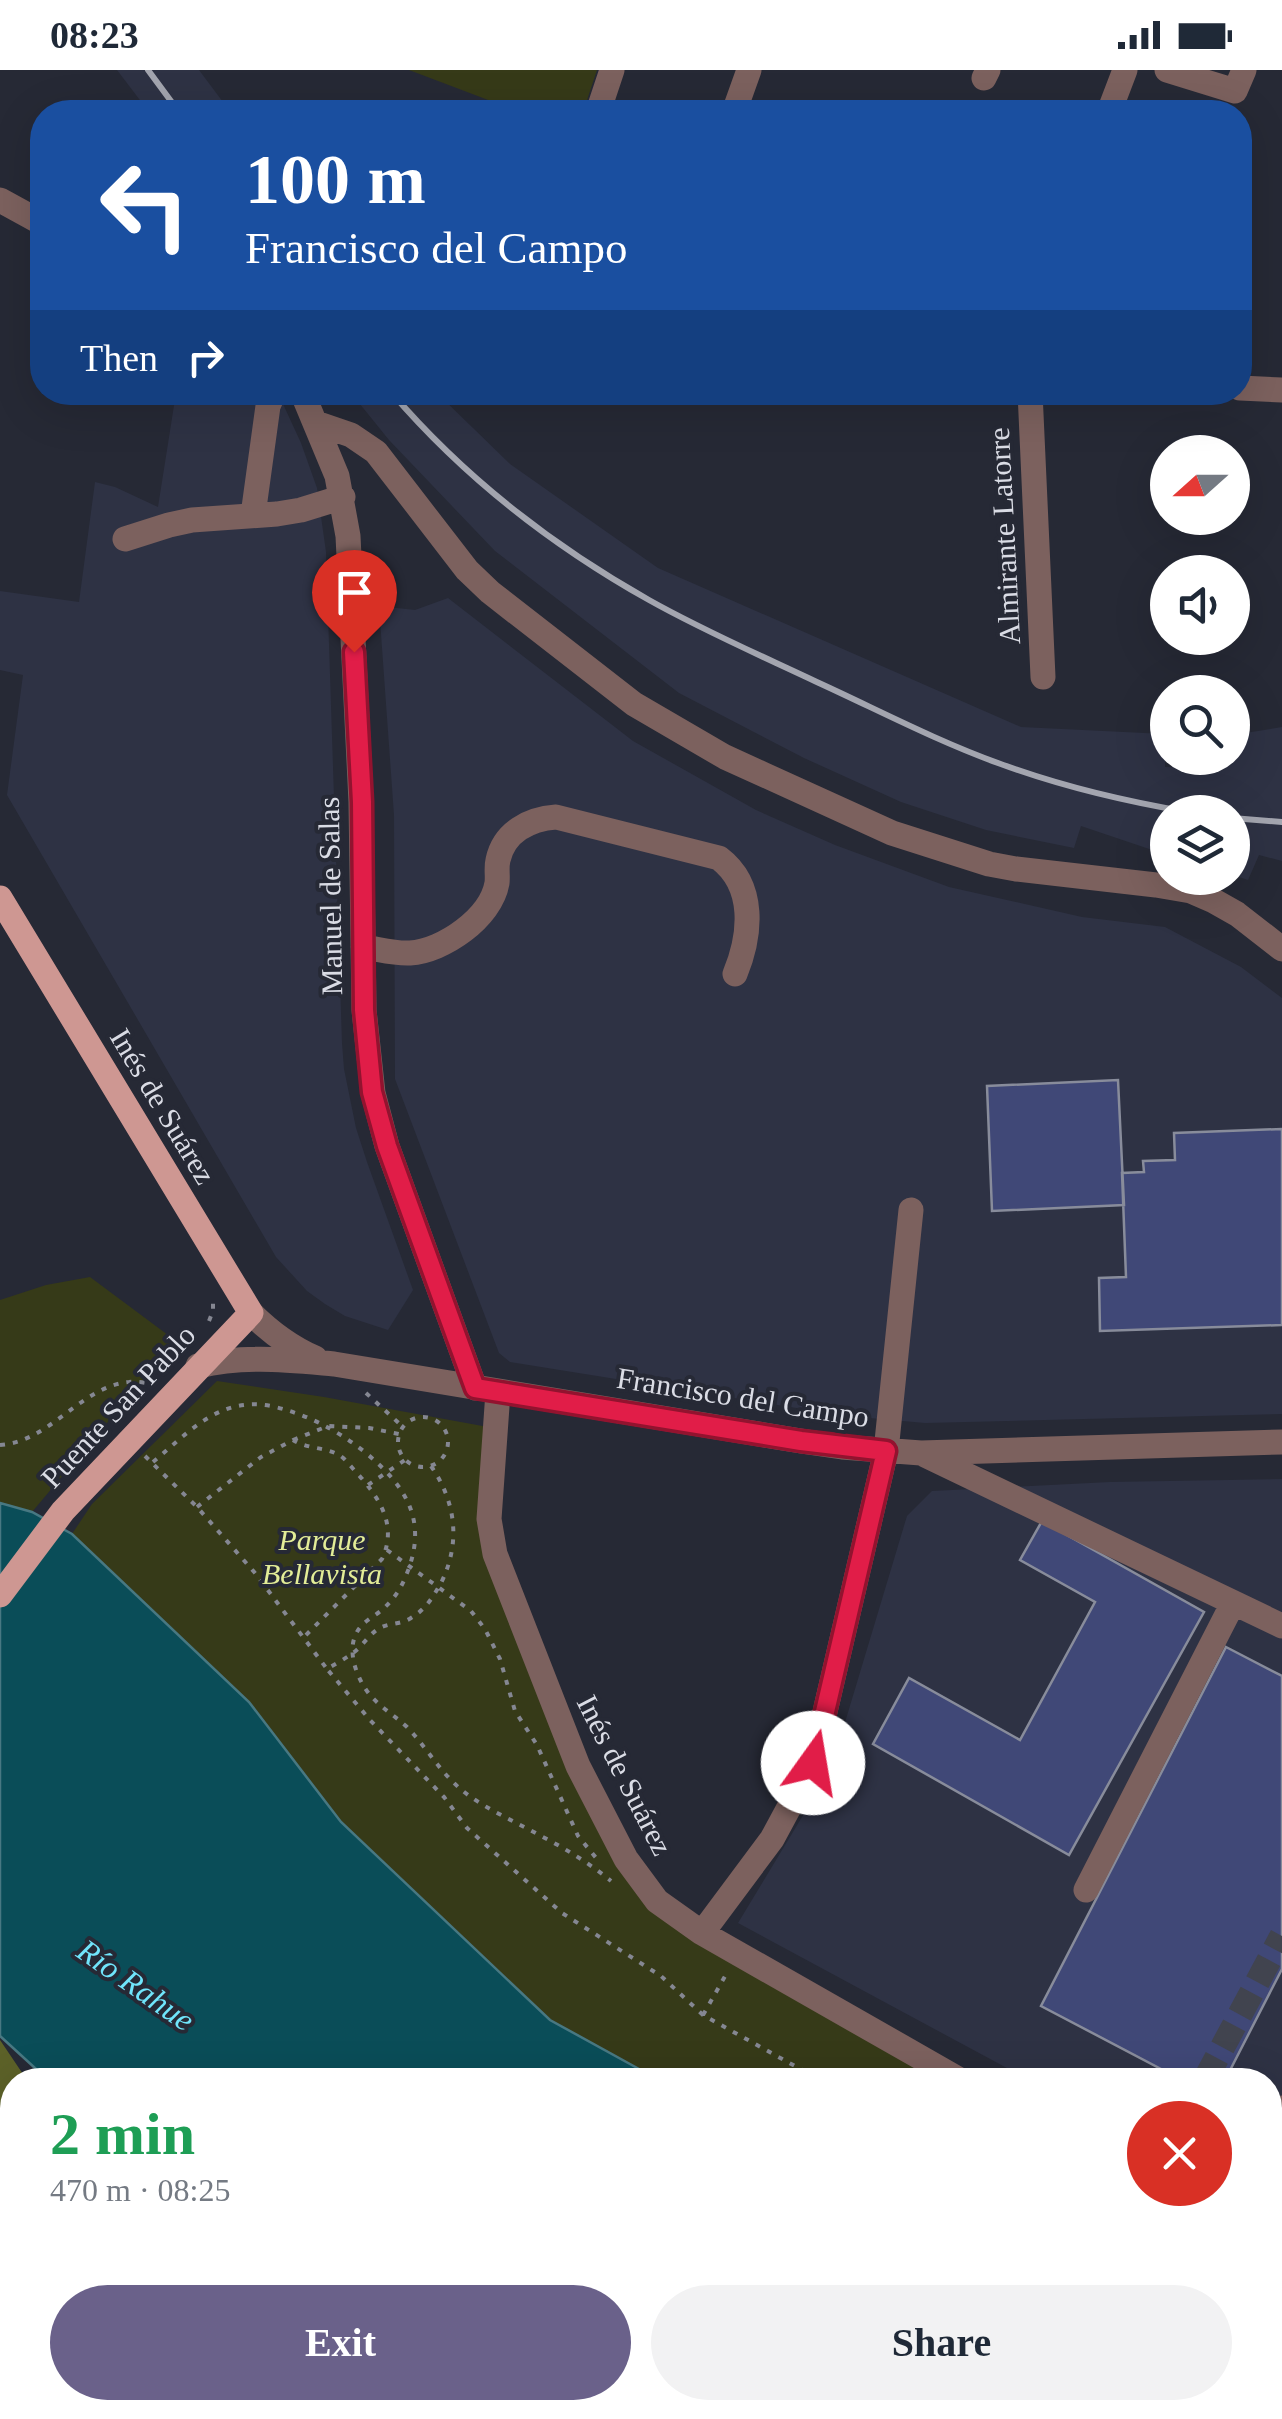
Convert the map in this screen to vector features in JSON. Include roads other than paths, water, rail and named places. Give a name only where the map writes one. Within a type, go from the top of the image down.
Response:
[{"type":"main road","name":"Inés de Suárez","points":[[0,898],[250,1313]]},
{"type":"main road","name":"Puente San Pablo","points":[[0,1595],[64,1511],[250,1313]]},
{"type":"street","points":[[602,100],[612,70]]},
{"type":"street","points":[[738,100],[749,70]]},
{"type":"street","points":[[1114,100],[1125,70]]},
{"type":"street","points":[[1167,70],[1239,81]]},
{"type":"street","points":[[0,200],[30,216]]},
{"type":"street","points":[[1252,389],[1282,390]]},
{"type":"street","points":[[253,515],[268,405]]},
{"type":"street","name":"Manuel de Salas","points":[[308,405],[338,476],[348,536],[362,802],[368,1067],[379,1118],[486,1390]]},
{"type":"street","name":"Almirante Latorre","points":[[1031,405],[1043,677]]},
{"type":"street","points":[[316,423],[351,434],[376,452],[467,570],[490,592],[634,704],[725,757],[892,833],[989,864],[1191,891],[1237,914],[1282,949]]},
{"type":"street","points":[[124,540],[192,520],[300,510],[343,498]]},
{"type":"street","points":[[364,947],[409,953],[451,940],[474,921],[491,897],[497,883],[500,853],[510,836],[534,820],[556,817],[719,858],[729,866],[742,884],[747,910],[745,942],[735,974]]},
{"type":"street","points":[[702,1934],[772,1839],[813,1763],[886,1451],[911,1210]]},
{"type":"street","name":"Inés de Suárez","points":[[250,1313],[286,1344],[334,1364]]},
{"type":"street","name":"Francisco del Campo","points":[[198,1366],[262,1358],[334,1364],[801,1441],[886,1451],[1282,1442]]},
{"type":"street","name":"Inés de Suárez","points":[[486,1390],[489,1519],[495,1554],[578,1766],[626,1859],[657,1901],[702,1934],[939,2068]]},
{"type":"street","points":[[921,1453],[1282,1626]]},
{"type":"street","points":[[1086,1890],[1234,1603]]},
{"type":"water","name":"Río Rahue","points":[[0,1503],[32,1512],[72,1534],[249,1702],[341,1822],[550,2020],[637,2068],[35,2068],[0,2036]]},
{"type":"tunnel","points":[[1211,2068],[1282,1936]]},
{"type":"railway","points":[[148,70],[170,100]]},
{"type":"railway","points":[[403,405],[448,452],[544,533],[670,611],[975,754],[1068,786],[1150,805]]},
{"type":"railway","points":[[1250,819],[1282,822]]},
{"type":"park label","name":"Parque Bellavista","points":[[322,1556]]}]
